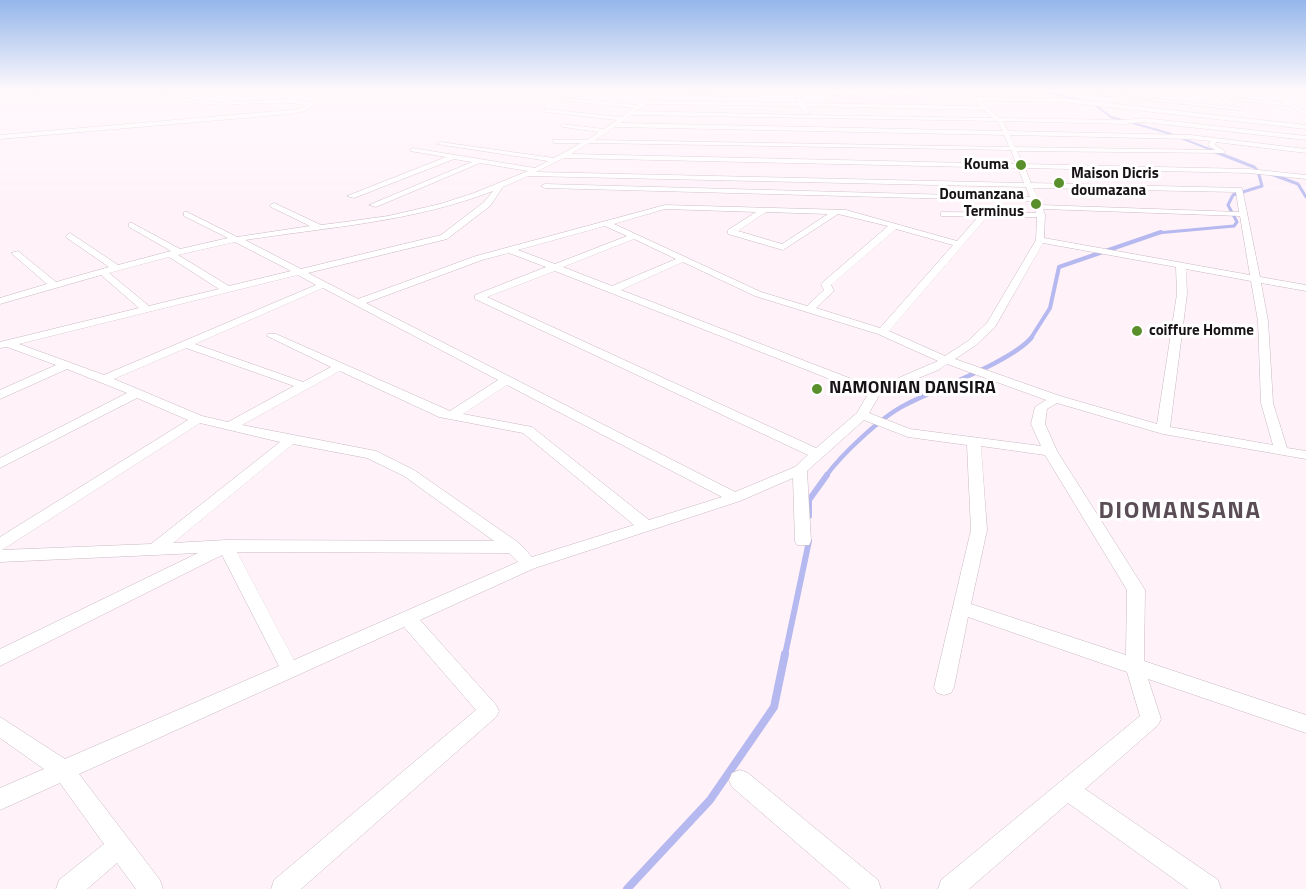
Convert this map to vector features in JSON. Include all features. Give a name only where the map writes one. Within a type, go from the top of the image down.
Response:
[{"type":"street","points":[[0,136],[55,131]]},
{"type":"street","points":[[0,301],[175,253],[238,239],[399,215],[500,186],[555,160],[603,131]]},
{"type":"street","points":[[814,131],[846,212]]},
{"type":"street","points":[[885,131],[1190,137],[1306,151]]},
{"type":"street","points":[[1247,131],[1306,138]]},
{"type":"street","points":[[0,799],[529,564],[735,498],[800,470],[862,415],[875,392],[934,368],[972,344],[991,325],[1040,240],[1038,207],[1007,134]]},
{"type":"street","points":[[554,141],[1223,152],[1212,146],[1214,140]]},
{"type":"street","points":[[440,144],[555,160]]},
{"type":"street","points":[[412,150],[536,170]]},
{"type":"street","points":[[562,156],[1249,171],[1306,178]]},
{"type":"street","points":[[399,215],[351,196],[453,157]]},
{"type":"street","points":[[373,205],[479,161]]},
{"type":"street","points":[[527,174],[1239,190],[1265,337],[1267,403],[1281,450]]},
{"type":"street","points":[[1296,177],[1306,178]]},
{"type":"street","points":[[5,344],[444,237],[487,204],[500,186]]},
{"type":"street","points":[[545,186],[838,194],[1038,207],[1242,214]]},
{"type":"street","points":[[721,209],[722,190]]},
{"type":"street","points":[[274,204],[318,227]]},
{"type":"street","points":[[358,302],[479,258],[665,207],[846,212],[960,244]]},
{"type":"street","points":[[944,214],[984,215],[1038,207]]},
{"type":"street","points":[[764,210],[731,232],[783,247],[836,212]]},
{"type":"street","points":[[187,214],[735,498]]},
{"type":"street","points":[[882,332],[984,215]]},
{"type":"street","points":[[606,223],[758,294],[882,332],[946,360],[1056,399],[1163,430],[1306,455]]},
{"type":"street","points":[[132,225],[228,290]]},
{"type":"street","points":[[808,310],[829,291],[826,284],[894,226]]},
{"type":"street","points":[[70,236],[118,269]]},
{"type":"street","points":[[635,236],[479,297],[819,455]]},
{"type":"street","points":[[1040,240],[1306,288]]},
{"type":"street","points":[[510,250],[875,392]]},
{"type":"street","points":[[15,253],[55,286]]},
{"type":"street","points":[[612,290],[683,259]]},
{"type":"street","points":[[1163,430],[1182,294],[1181,266]]},
{"type":"street","points":[[104,273],[148,310]]},
{"type":"street","points":[[104,379],[325,284]]},
{"type":"street","points":[[272,336],[453,415],[527,430],[645,526]]},
{"type":"street","points":[[5,344],[104,379],[198,419],[290,440],[371,454],[409,473],[513,547],[529,564]]},
{"type":"street","points":[[185,344],[304,386]]},
{"type":"street","points":[[0,395],[66,365]]},
{"type":"street","points":[[230,426],[339,367]]},
{"type":"street","points":[[453,415],[507,380]]},
{"type":"street","points":[[0,464],[136,393]]},
{"type":"street","points":[[950,889],[1151,718],[1135,667],[1136,590],[1050,451],[1038,424],[1041,407],[1056,399]]},
{"type":"street","points":[[862,415],[908,433],[1050,451]]},
{"type":"street","points":[[0,545],[198,419]]},
{"type":"street","points":[[155,549],[290,440]]},
{"type":"street","points":[[944,687],[980,530],[974,443]]},
{"type":"street","points":[[800,470],[803,542]]},
{"type":"street","points":[[0,556],[226,546],[513,547]]},
{"type":"street","points":[[0,658],[226,546]]},
{"type":"street","points":[[226,546],[290,670]]},
{"type":"street","points":[[962,608],[1306,724]]},
{"type":"street","points":[[283,889],[489,711],[407,618]]},
{"type":"street","points":[[0,726],[64,771],[151,889]]},
{"type":"street","points":[[740,780],[868,889]]},
{"type":"street","points":[[1068,790],[1209,889]]},
{"type":"street","points":[[69,889],[119,846]]},
{"type":"waterway","points":[[1163,131],[1217,152]]},
{"type":"waterway","points":[[1213,151],[1254,167]]},
{"type":"waterway","points":[[1158,233],[1234,226],[1237,222],[1228,205],[1233,195],[1262,186],[1258,171],[1254,167]]},
{"type":"waterway","points":[[1271,174],[1298,184],[1306,197]]},
{"type":"waterway","points":[[1031,338],[1050,308],[1059,267],[1158,233]]},
{"type":"waterway","points":[[826,476],[862,437],[895,411],[1008,356],[1031,338]]},
{"type":"waterway","points":[[809,516],[809,500],[827,475]]},
{"type":"waterway","points":[[785,655],[809,541]]},
{"type":"waterway","points":[[627,889],[710,800],[774,707],[785,654]]},
{"type":"place","name":"Kouma","points":[[1021,165]]},
{"type":"place","name":"Maison Dicris doumazana","points":[[1059,183]]},
{"type":"place","name":"Doumanzana Terminus","points":[[1036,204]]},
{"type":"place","name":"coiffure Homme","points":[[1137,331]]},
{"type":"place","name":"NAMONIAN DANSIRA","points":[[817,389]]},
{"type":"district","name":"DIOMANSANA","points":[[1180,512]]}]
